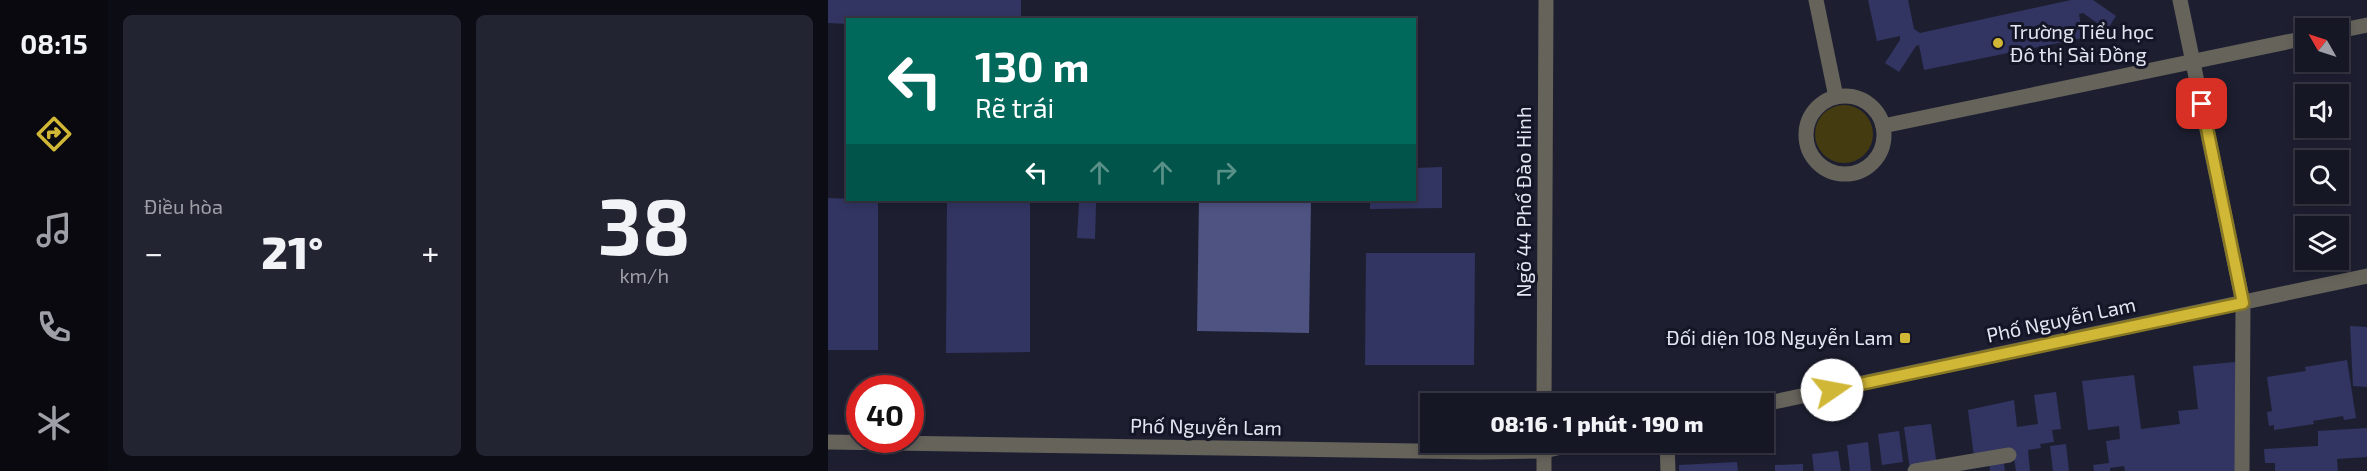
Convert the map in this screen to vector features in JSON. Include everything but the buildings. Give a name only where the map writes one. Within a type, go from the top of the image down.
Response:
[{"type":"street","name":"Ngõ 44 Phố Đào Hinh","points":[[1544,393],[1546,0]]},
{"type":"street","points":[[1816,0],[1836,97]]},
{"type":"street","points":[[2180,0],[2243,303],[2242,471]]},
{"type":"street","points":[[2349,29],[2367,25]]},
{"type":"street","points":[[1883,126],[2295,40]]},
{"type":"street","points":[[1836,97],[1854,97],[1865,102],[1879,116],[1883,126],[1882,147],[1876,158],[1867,166],[1849,174],[1836,173],[1824,168],[1814,159],[1808,148],[1806,129],[1810,117],[1818,106],[1836,97]]},
{"type":"street","name":"Phố Nguyễn Lam","points":[[1774,402],[2367,276]]},
{"type":"street","name":"Phố Nguyễn Lam","points":[[828,442],[1420,451]]},
{"type":"street","points":[[1544,453],[1544,471]]},
{"type":"street","points":[[1667,453],[1668,471]]},
{"type":"street","points":[[1915,471],[2009,455]]},
{"type":"shaded area","points":[[1838,105],[1850,105],[1865,113],[1873,128],[1873,140],[1865,155],[1850,163],[1838,163],[1823,155],[1815,140],[1815,128],[1823,113]]},
{"type":"water","points":[[1199,201],[1311,201],[1309,333],[1197,331]]},
{"type":"place","name":"Trường Tiểu học Đô thị Sài Đồng","points":[[1998,43]]},
{"type":"place","name":"Đối diện 108 Nguyễn Lam","points":[[1905,338]]},
{"type":"route","points":[[1832,390],[2243,303],[2202,104]]}]
